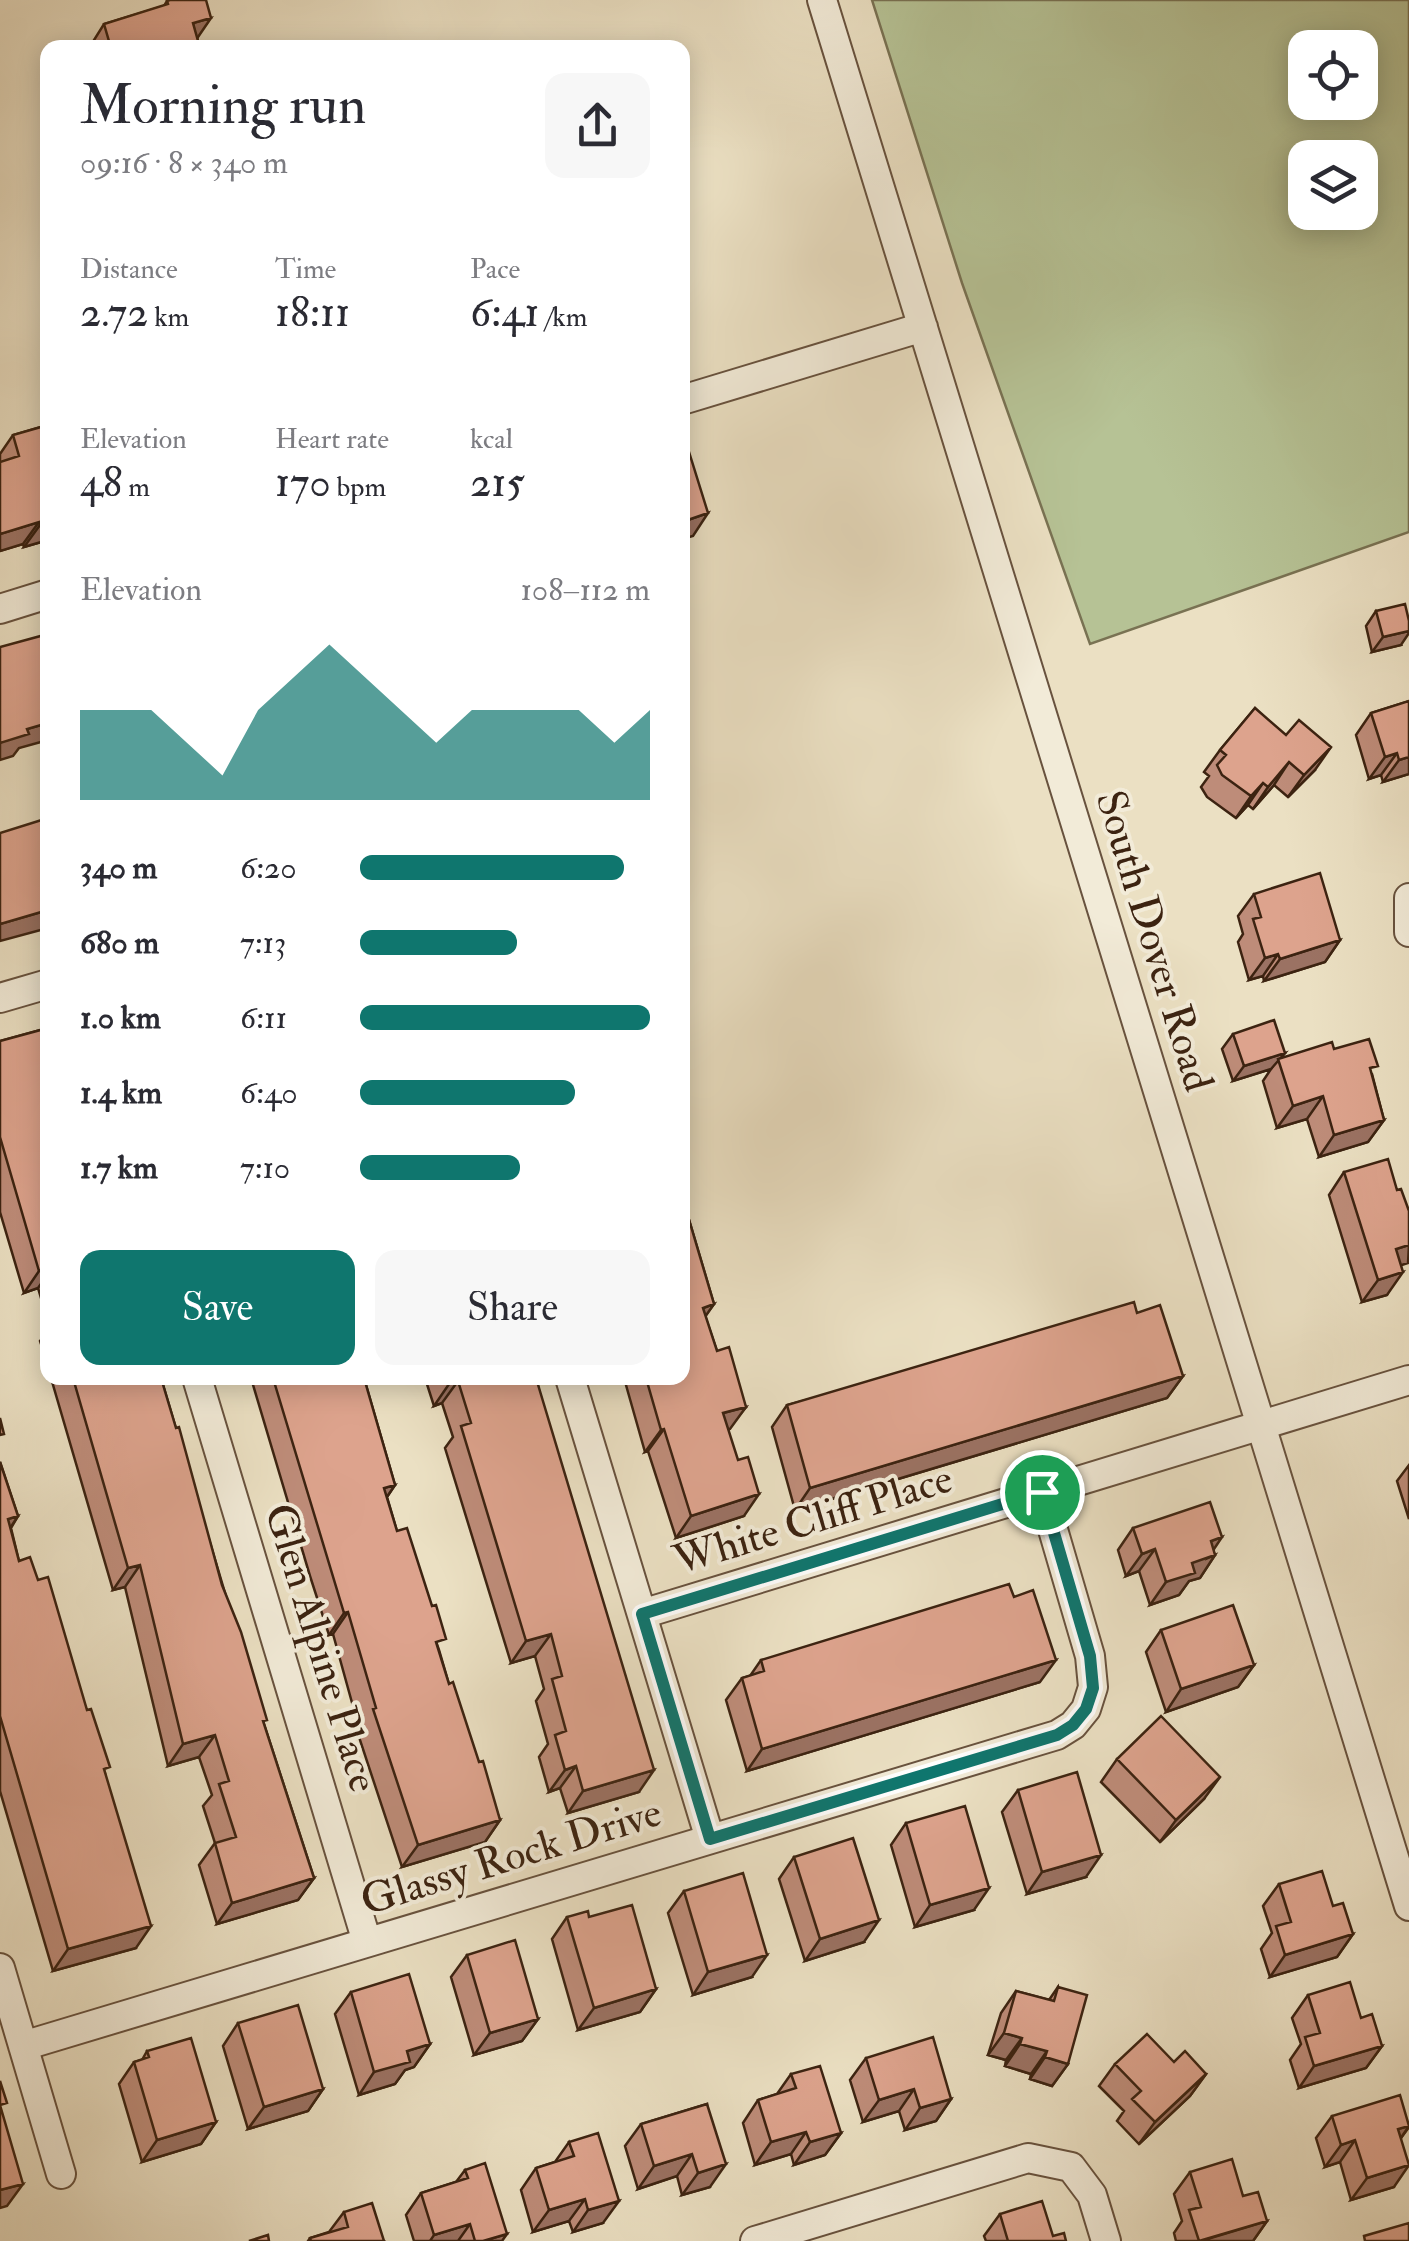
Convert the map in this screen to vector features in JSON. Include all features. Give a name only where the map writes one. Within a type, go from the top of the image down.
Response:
[{"type":"street","name":"South Dover Road","points":[[822,0],[1409,1906]]},
{"type":"street","points":[[690,398],[923,326]]},
{"type":"street","points":[[0,609],[40,596]]},
{"type":"street","points":[[1409,898],[1409,932]]},
{"type":"street","points":[[0,998],[40,986]]},
{"type":"street","name":"White Cliff Place","points":[[642,1614],[1409,1380]]},
{"type":"street","name":"Glen Alpine Place","points":[[200,1385],[367,1942]]},
{"type":"street","points":[[572,1385],[710,1839]]},
{"type":"street","name":"Glassy Rock Drive","points":[[23,2046],[1057,1735],[1073,1725],[1086,1709],[1093,1688],[1090,1656],[1042,1492]]},
{"type":"street","points":[[0,1968],[62,2174]]},
{"type":"street","points":[[755,2241],[1028,2158],[1070,2167],[1092,2195],[1106,2241]]},
{"type":"green space","points":[[872,0],[1409,0],[1409,532],[1090,644],[962,283]]},
{"type":"building","points":[[206,0],[211,18],[193,23],[198,40],[109,40],[104,24],[168,4],[167,1]]},
{"type":"building","points":[[40,427],[40,525],[39,522],[0,534],[0,462],[19,456],[13,435]]},
{"type":"building","points":[[690,455],[708,513],[690,519]]},
{"type":"building","points":[[1405,604],[1409,631],[1383,637],[1376,611]]},
{"type":"building","points":[[40,636],[40,725],[27,729],[29,734],[0,743],[0,647]]},
{"type":"building","points":[[1409,701],[1409,757],[1399,760],[1397,753],[1385,757],[1371,713]]},
{"type":"building","points":[[1255,708],[1286,735],[1299,720],[1331,747],[1304,775],[1289,762],[1268,787],[1263,783],[1251,796],[1222,775],[1217,765],[1226,755],[1220,750]]},
{"type":"building","points":[[40,820],[40,912],[0,924],[0,833]]},
{"type":"building","points":[[1320,873],[1340,940],[1280,959],[1278,954],[1265,958],[1253,919],[1261,917],[1254,894]]},
{"type":"building","points":[[1274,1020],[1285,1053],[1244,1066],[1233,1034]]},
{"type":"building","points":[[40,1030],[39,1271],[0,1137],[0,1041]]},
{"type":"building","points":[[1369,1039],[1378,1066],[1370,1068],[1384,1120],[1334,1135],[1323,1096],[1293,1106],[1278,1059],[1332,1042],[1334,1049]]},
{"type":"building","points":[[1388,1159],[1397,1190],[1401,1189],[1409,1211],[1409,1245],[1396,1249],[1403,1272],[1378,1280],[1344,1172]]},
{"type":"building","points":[[690,1223],[714,1304],[703,1308],[717,1351],[729,1347],[746,1407],[723,1413],[738,1460],[748,1457],[759,1494],[691,1516],[664,1429],[661,1430],[648,1385],[690,1385]]},
{"type":"building","points":[[1134,1302],[1137,1313],[1160,1305],[1183,1376],[810,1488],[787,1405]]},
{"type":"building","points":[[75,1385],[163,1385],[314,1878],[232,1903],[215,1843],[236,1837],[219,1784],[229,1781],[215,1735],[183,1744],[140,1565],[128,1568]]},
{"type":"building","points":[[275,1385],[366,1385],[395,1485],[384,1488],[397,1531],[407,1528],[432,1606],[436,1605],[446,1639],[436,1642],[479,1762],[483,1761],[500,1820],[418,1845],[373,1709],[376,1708],[348,1612],[344,1613]]},
{"type":"building","points":[[459,1385],[538,1385],[654,1770],[583,1791],[576,1766],[565,1770],[555,1735],[566,1731],[552,1679],[562,1676],[551,1634],[526,1641],[461,1426],[471,1423]]},
{"type":"building","points":[[0,1462],[18,1516],[8,1519],[19,1561],[30,1557],[38,1580],[48,1577],[87,1710],[91,1709],[110,1767],[104,1769],[151,1926],[68,1949],[0,1716]]},
{"type":"building","points":[[1210,1502],[1222,1537],[1211,1541],[1215,1555],[1192,1563],[1195,1573],[1166,1582],[1155,1549],[1142,1554],[1133,1528]]},
{"type":"building","points":[[1009,1584],[1014,1597],[1033,1590],[1056,1660],[762,1749],[742,1678],[764,1671],[761,1660]]},
{"type":"building","points":[[1233,1605],[1254,1665],[1181,1689],[1161,1630]]},
{"type":"building","points":[[1161,1716],[1220,1777],[1176,1820],[1117,1759]]},
{"type":"building","points":[[1077,1772],[1101,1855],[1042,1872],[1018,1790]]},
{"type":"building","points":[[965,1806],[989,1888],[930,1905],[906,1823]]},
{"type":"building","points":[[853,1838],[879,1920],[820,1939],[794,1857]]},
{"type":"building","points":[[1322,1871],[1333,1906],[1343,1903],[1353,1934],[1285,1955],[1276,1926],[1291,1922],[1279,1884]]},
{"type":"building","points":[[743,1873],[767,1955],[708,1972],[684,1891]]},
{"type":"building","points":[[632,1905],[656,1989],[594,2008],[567,1917],[588,1911],[589,1917]]},
{"type":"building","points":[[515,1940],[538,2019],[490,2033],[467,1955]]},
{"type":"building","points":[[409,1974],[430,2044],[407,2051],[410,2062],[374,2072],[351,1992]]},
{"type":"building","points":[[1350,1982],[1361,2018],[1372,2014],[1382,2046],[1314,2066],[1305,2037],[1320,2033],[1308,1995]]},
{"type":"building","points":[[1058,1987],[1087,1995],[1068,2064],[1045,2057],[1047,2051],[1020,2044],[1022,2038],[1004,2033],[1016,1991],[1054,2001]]},
{"type":"building","points":[[298,2005],[323,2089],[264,2107],[238,2023]]},
{"type":"building","points":[[1147,2034],[1174,2062],[1185,2051],[1206,2074],[1155,2122],[1132,2099],[1141,2091],[1115,2064]]},
{"type":"building","points":[[933,2037],[951,2099],[920,2108],[914,2089],[879,2100],[866,2058]]},
{"type":"building","points":[[191,2038],[216,2122],[157,2140],[134,2062],[149,2057],[147,2051]]},
{"type":"building","points":[[820,2066],[841,2133],[810,2142],[806,2132],[771,2142],[758,2100],[796,2088],[791,2074]]},
{"type":"building","points":[[0,2081],[7,2103],[0,2105]]},
{"type":"building","points":[[1400,2095],[1409,2126],[1398,2129],[1409,2165],[1367,2178],[1355,2140],[1341,2145],[1332,2116]]},
{"type":"building","points":[[707,2104],[726,2164],[698,2173],[692,2154],[654,2166],[641,2124]]},
{"type":"building","points":[[0,2105],[23,2184],[0,2190]]},
{"type":"building","points":[[598,2133],[619,2201],[588,2210],[585,2199],[549,2210],[536,2168],[574,2156],[569,2142]]},
{"type":"building","points":[[1232,2159],[1243,2196],[1258,2192],[1267,2221],[1199,2241],[1189,2210],[1201,2207],[1190,2172]]},
{"type":"building","points":[[485,2163],[507,2234],[475,2241],[470,2224],[434,2235],[421,2193],[468,2178],[465,2170]]},
{"type":"building","points":[[1042,2201],[1053,2236],[1064,2233],[1066,2241],[1008,2241],[1000,2214]]},
{"type":"building","points":[[372,2203],[384,2241],[311,2241],[310,2238],[348,2227],[344,2212]]},
{"type":"building","points":[[1409,2223],[1409,2241],[1365,2241],[1364,2236]]},
{"type":"route","points":[[1042,1492],[1090,1656],[1093,1688],[1086,1709],[1073,1725],[1057,1735],[710,1839],[642,1614],[1042,1492]]}]
